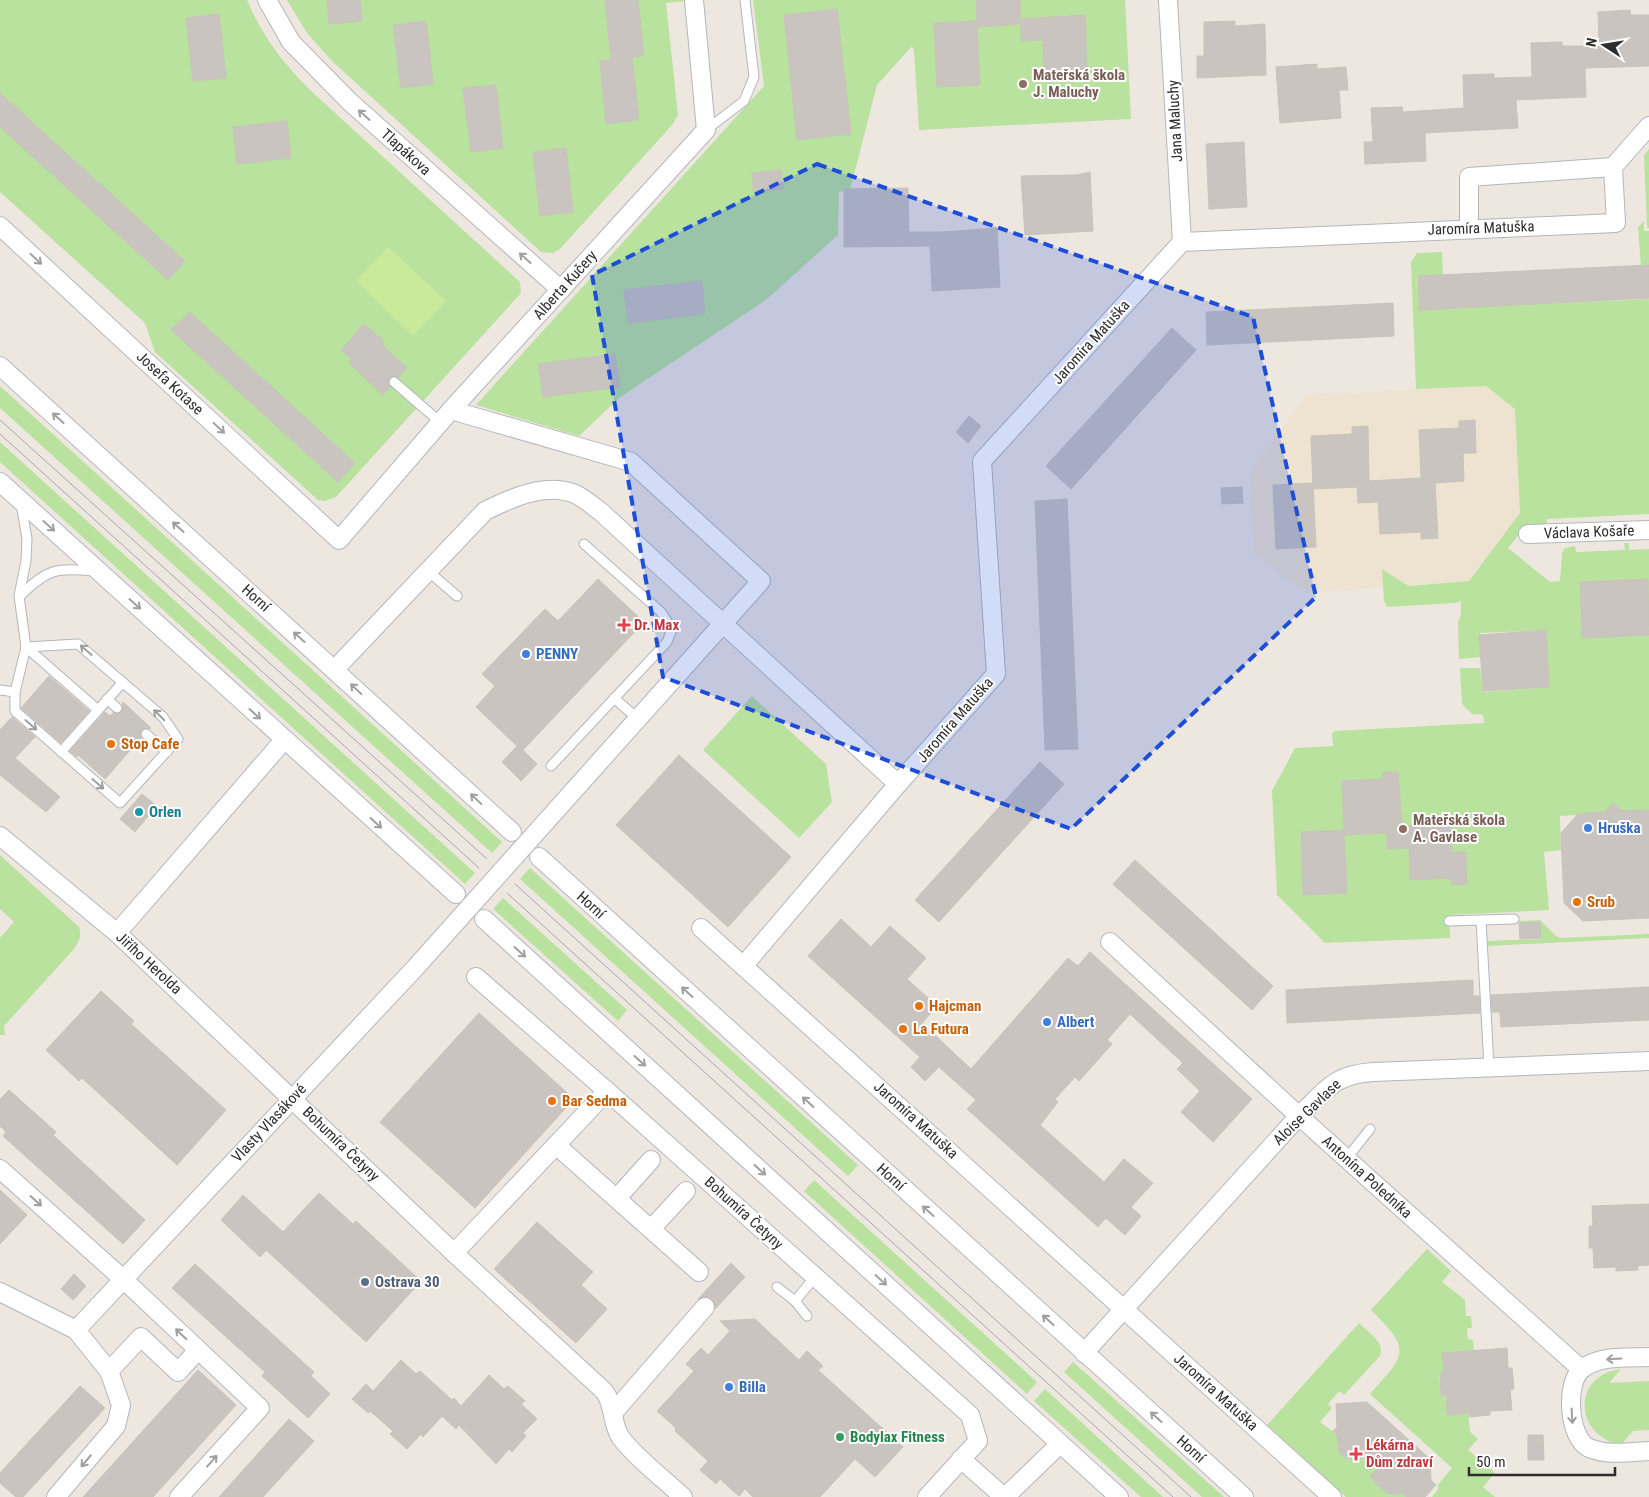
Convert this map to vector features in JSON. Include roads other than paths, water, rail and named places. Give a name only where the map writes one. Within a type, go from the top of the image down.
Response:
[{"type":"street","name":"Tlapákova","points":[[267,0],[291,42],[350,102],[561,290]]},
{"type":"street","points":[[694,0],[706,130]]},
{"type":"street","name":"Jana Maluchy","points":[[1168,0],[1182,242]]},
{"type":"street","points":[[1469,228],[1469,177],[1613,167],[1649,126]]},
{"type":"street","name":"Alberta Kučery","points":[[339,540],[445,416],[706,130]]},
{"type":"street","name":"Jaromíra Matuška","points":[[1332,1497],[744,965],[898,784],[996,674],[982,461],[1182,242],[1616,223],[1613,167]]},
{"type":"street","name":"Josefa Kotase","points":[[0,226],[339,540]]},
{"type":"street","name":"Horní","points":[[0,366],[512,832]]},
{"type":"street","name":"Vlasty Vlasákové","points":[[76,1330],[416,967],[761,581],[631,462],[445,416]]},
{"type":"street","points":[[0,482],[456,894]]},
{"type":"street","points":[[335,669],[485,511],[511,498],[546,490],[575,494],[602,512],[898,784]]},
{"type":"street","name":"Václava Košaře","points":[[1528,534],[1649,530]]},
{"type":"street","points":[[117,933],[284,740]]},
{"type":"street","name":"Jiřího Herolda","points":[[0,836],[117,933],[293,1098]]},
{"type":"street","name":"Horní","points":[[539,857],[1244,1497]]},
{"type":"street","points":[[484,919],[1119,1497]]},
{"type":"street","points":[[701,928],[744,965]]},
{"type":"street","name":"Antonína Poledníka","points":[[1110,942],[1299,1116],[1581,1369]]},
{"type":"street","name":"Bohumíra Četyny","points":[[476,977],[970,1416],[978,1441],[927,1497]]},
{"type":"street","name":"Aloise Gavlase","points":[[1084,1353],[1299,1116],[1338,1079],[1353,1073],[1649,1061]]},
{"type":"street","points":[[454,1253],[606,1091]]},
{"type":"street","name":"Bohumíra Četyny","points":[[293,1098],[454,1253],[604,1391],[611,1403],[617,1431],[621,1438],[683,1497]]},
{"type":"street","points":[[556,1145],[699,1272]]},
{"type":"street","points":[[617,1198],[651,1160]]},
{"type":"street","points":[[0,1169],[124,1279],[260,1408],[179,1497]]},
{"type":"street","points":[[651,1229],[686,1191]]},
{"type":"street","points":[[0,1292],[76,1330],[109,1371],[121,1404],[116,1426],[56,1497]]},
{"type":"street","points":[[613,1413],[705,1306]]},
{"type":"street","points":[[109,1371],[141,1337],[178,1372],[198,1350]]},
{"type":"street","points":[[1649,1357],[1600,1360],[1581,1369],[1571,1390],[1573,1428],[1586,1447],[1606,1454],[1649,1451]]},
{"type":"street","points":[[961,1459],[1004,1497],[1060,1444]]},
{"type":"lane","points":[[706,130],[744,101],[754,77],[745,0]]},
{"type":"lane","points":[[394,382],[445,416]]},
{"type":"lane","points":[[20,500],[27,540],[26,561],[20,596],[26,647],[15,692],[15,711],[120,804],[178,739],[163,717],[78,644],[26,647]]},
{"type":"lane","points":[[552,766],[667,642],[672,629],[661,612],[584,544]]},
{"type":"lane","points":[[20,596],[39,577],[49,572],[60,570],[99,572]]},
{"type":"lane","points":[[428,571],[457,596]]},
{"type":"lane","points":[[26,647],[98,710]]},
{"type":"lane","points":[[62,752],[123,682]]},
{"type":"lane","points":[[0,690],[15,692]]},
{"type":"lane","points":[[614,698],[638,719]]},
{"type":"lane","points":[[107,700],[117,708]]},
{"type":"lane","points":[[146,734],[167,752]]},
{"type":"lane","points":[[1449,921],[1514,919]]},
{"type":"lane","points":[[1481,920],[1488,1067]]},
{"type":"lane","points":[[1347,1158],[1370,1129]]},
{"type":"lane","points":[[795,1301],[815,1277]]},
{"type":"lane","points":[[778,1287],[795,1301],[807,1316]]},
{"type":"tram line","points":[[0,420],[487,859]]},
{"type":"tram line","points":[[0,434],[479,868]]},
{"type":"tram line","points":[[515,884],[1191,1497]]},
{"type":"tram line","points":[[507,893],[1173,1497]]},
{"type":"place","name":"Mateřská škola J. Maluchy","points":[[1023,84]]},
{"type":"place","name":"Dr. Max","points":[[624,625]]},
{"type":"place","name":"PENNY","points":[[526,654]]},
{"type":"place","name":"Stop Cafe","points":[[111,744]]},
{"type":"place","name":"Orlen","points":[[139,812]]},
{"type":"place","name":"Hruška","points":[[1588,828]]},
{"type":"place","name":"Mateřská škola A. Gavlase","points":[[1403,829]]},
{"type":"place","name":"Srub","points":[[1577,902]]},
{"type":"place","name":"Hajcman","points":[[919,1006]]},
{"type":"place","name":"Albert","points":[[1047,1022]]},
{"type":"place","name":"La Futura","points":[[903,1029]]},
{"type":"place","name":"Bar Sedma","points":[[552,1101]]},
{"type":"place","name":"Ostrava 30","points":[[365,1282]]},
{"type":"place","name":"Billa","points":[[729,1387]]},
{"type":"place","name":"Bodylax Fitness","points":[[840,1437]]},
{"type":"place","name":"Lékárna Dům zdraví","points":[[1356,1454]]}]
